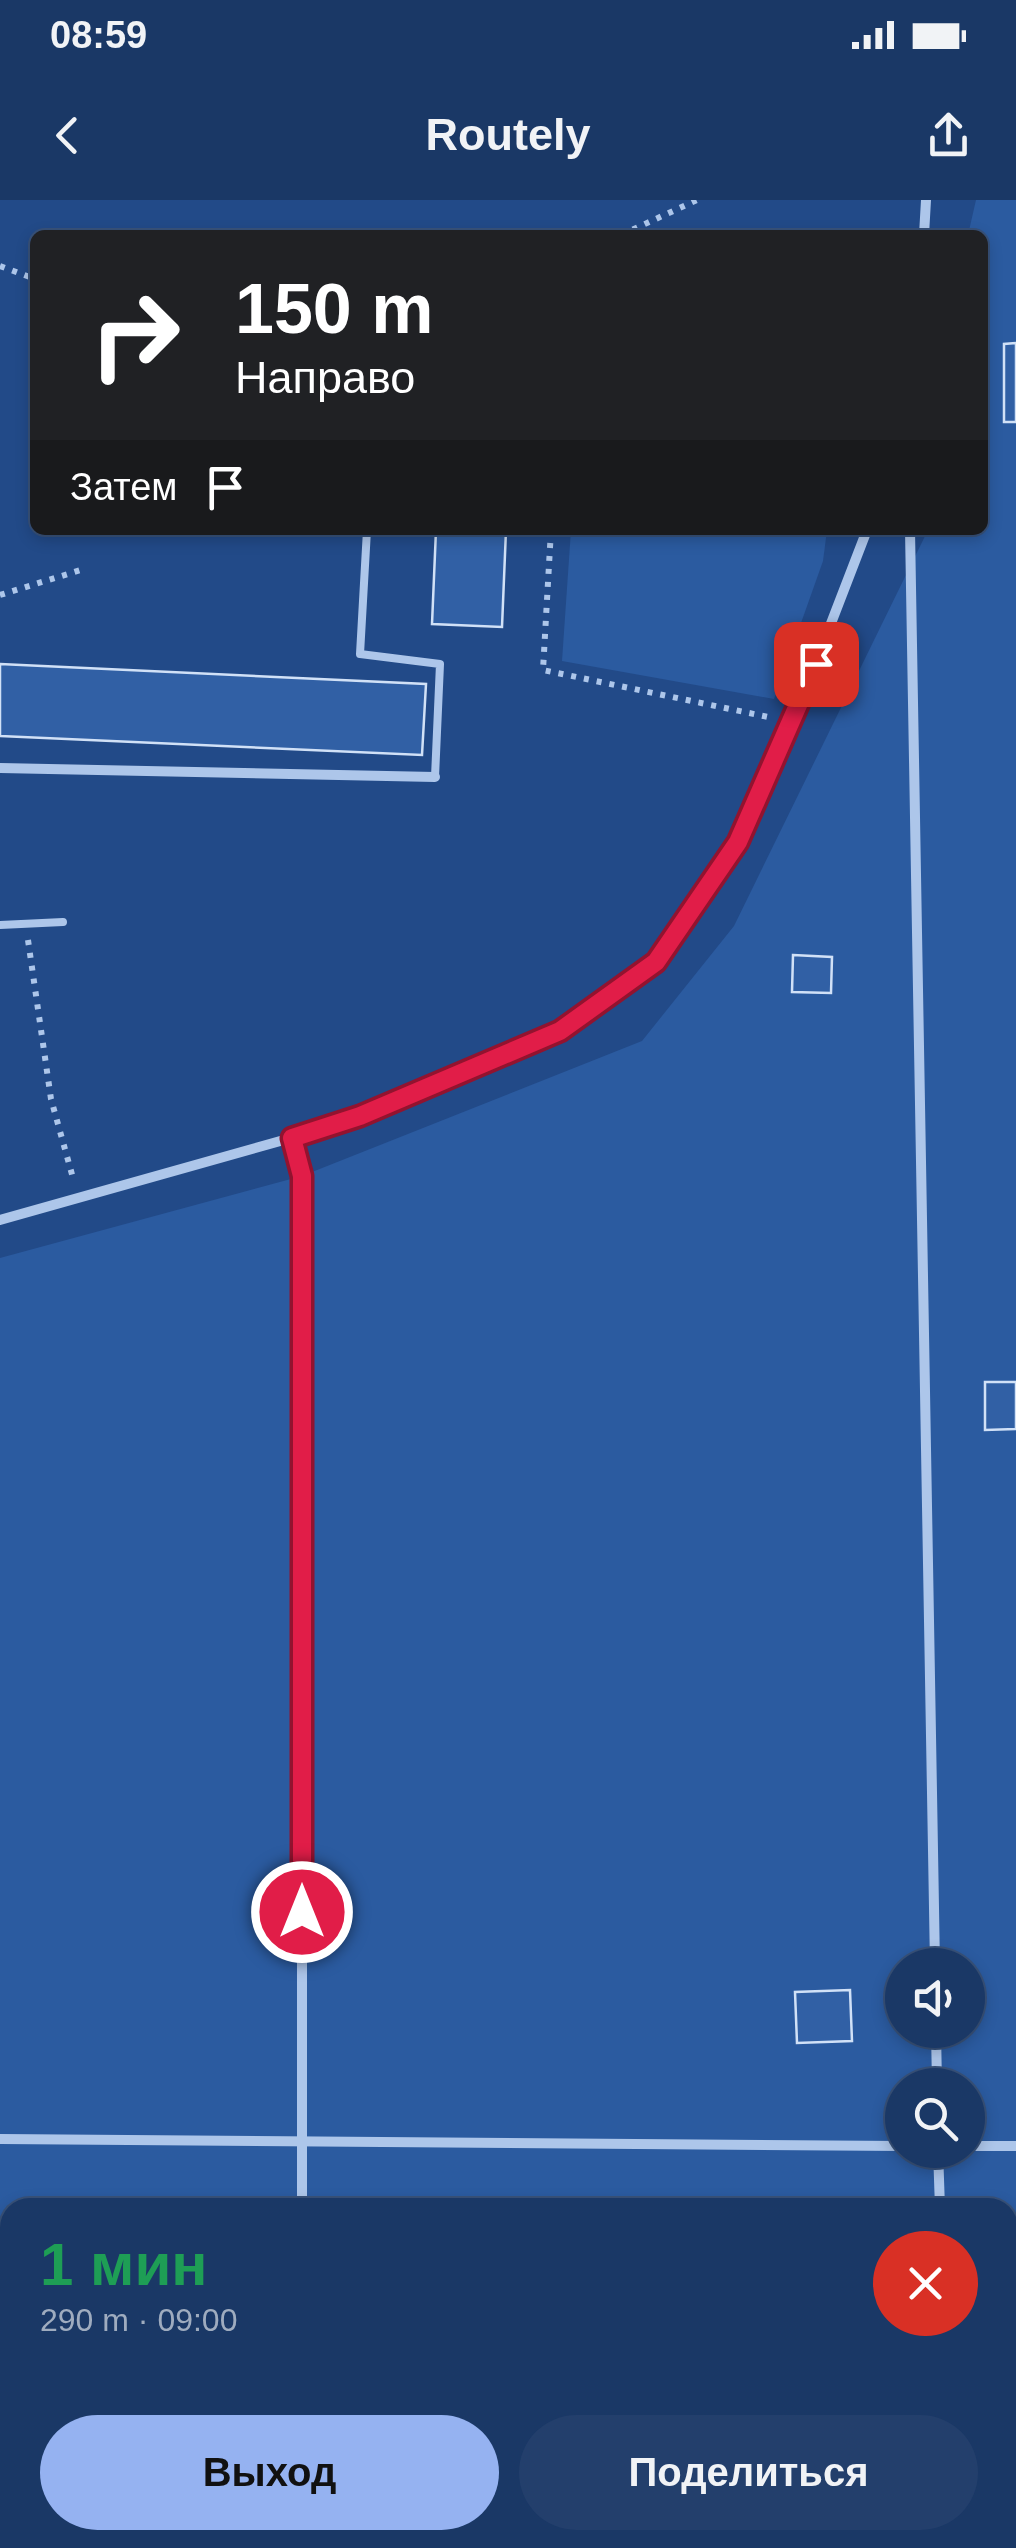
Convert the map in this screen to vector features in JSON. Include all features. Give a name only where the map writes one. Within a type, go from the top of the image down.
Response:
[{"type":"street","points":[[924,230],[926,200]]},
{"type":"street","points":[[0,1220],[360,1116],[560,1031],[656,962],[738,842],[794,722],[865,535]]},
{"type":"street","points":[[910,535],[935,1948]]},
{"type":"street","points":[[0,768],[435,778]]},
{"type":"street","points":[[292,1138],[302,1176],[302,2198]]},
{"type":"street","points":[[0,2139],[885,2146]]},
{"type":"street","points":[[985,2146],[1016,2146]]},
{"type":"street","points":[[939,2168],[940,2198]]},
{"type":"lane","points":[[367,535],[360,654],[440,664],[435,778]]},
{"type":"lane","points":[[0,925],[63,922]]},
{"type":"path","points":[[631,230],[697,200]]},
{"type":"path","points":[[0,266],[30,277]]},
{"type":"path","points":[[551,535],[542,670],[794,722]]},
{"type":"path","points":[[0,595],[84,569]]},
{"type":"path","points":[[26,924],[51,1099],[80,1198]]},
{"type":"shaded area","points":[[976,200],[1016,200],[1016,2198],[0,2198],[0,1258],[302,1176],[642,1041],[734,926],[926,535],[988,535],[988,230],[969,230]]},
{"type":"shaded area","points":[[571,535],[826,535],[823,561],[774,699],[562,661]]},
{"type":"building","points":[[1016,343],[1016,422],[1004,422],[1004,344]]},
{"type":"building","points":[[436,535],[506,535],[502,627],[432,624]]},
{"type":"building","points":[[0,664],[426,684],[422,755],[0,736]]},
{"type":"building","points":[[793,955],[832,957],[831,993],[792,992]]},
{"type":"building","points":[[985,1382],[1016,1382],[1016,1429],[985,1430]]},
{"type":"building","points":[[850,1990],[852,2041],[797,2043],[795,1992]]},
{"type":"route","points":[[302,1912],[302,1176],[292,1138],[360,1116],[560,1031],[656,962],[738,842],[794,722],[816,664]]}]
